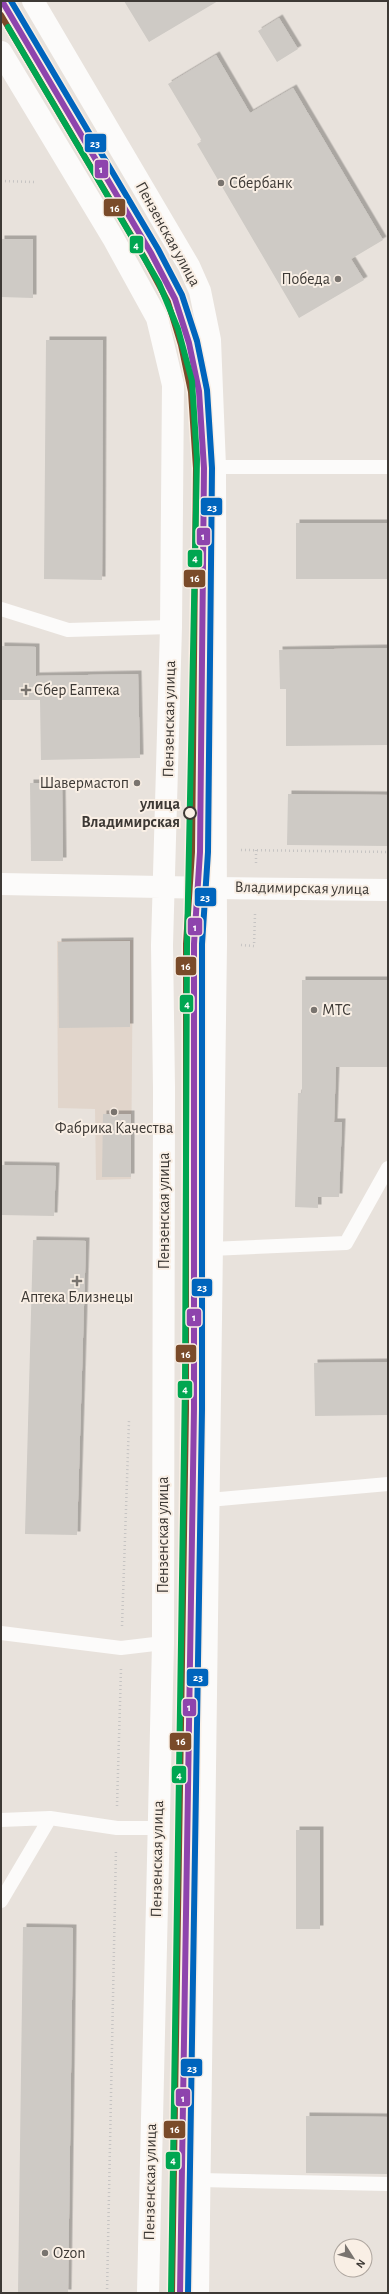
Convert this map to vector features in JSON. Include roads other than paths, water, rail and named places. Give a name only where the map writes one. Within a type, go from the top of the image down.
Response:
[{"type":"main road","name":"Пензенская улица","points":[[32,1],[189,266],[200,291],[210,340],[215,467],[215,888],[209,1500],[198,2293]]},
{"type":"main road","name":"Пензенская улица","points":[[1,52],[113,238],[156,318],[173,385],[171,627],[162,945],[164,1088],[163,1643],[157,1828],[148,2293]]},
{"type":"main road","points":[[1,884],[136,888],[164,886]]},
{"type":"main road","name":"Владимирская улица","points":[[164,886],[388,890]]},
{"type":"lane","points":[[215,467],[388,467]]},
{"type":"lane","points":[[1,609],[68,630],[171,627]]},
{"type":"lane","points":[[211,1249],[346,1243],[388,1168]]},
{"type":"lane","points":[[209,1500],[388,1484]]},
{"type":"lane","points":[[1,1633],[121,1648],[163,1643]]},
{"type":"lane","points":[[1,1901],[50,1818]]},
{"type":"lane","points":[[1,1820],[50,1818],[117,1828],[157,1828]]},
{"type":"lane","points":[[200,2180],[388,2184]]},
{"type":"place","name":"Сбербанк","points":[[221,183]]},
{"type":"place","name":"Победа","points":[[338,279]]},
{"type":"place","name":"Сбер Еаптека","points":[[26,690]]},
{"type":"place","name":"Шавермастоп","points":[[137,783]]},
{"type":"place","name":"улица Владимирская","points":[[190,813]]},
{"type":"place","name":"МТС","points":[[314,1010]]},
{"type":"place","name":"Фабрика Качества","points":[[114,1112]]},
{"type":"place","name":"Аптека Близнецы","points":[[77,1281]]},
{"type":"place","name":"Ozon","points":[[45,2253]]}]
